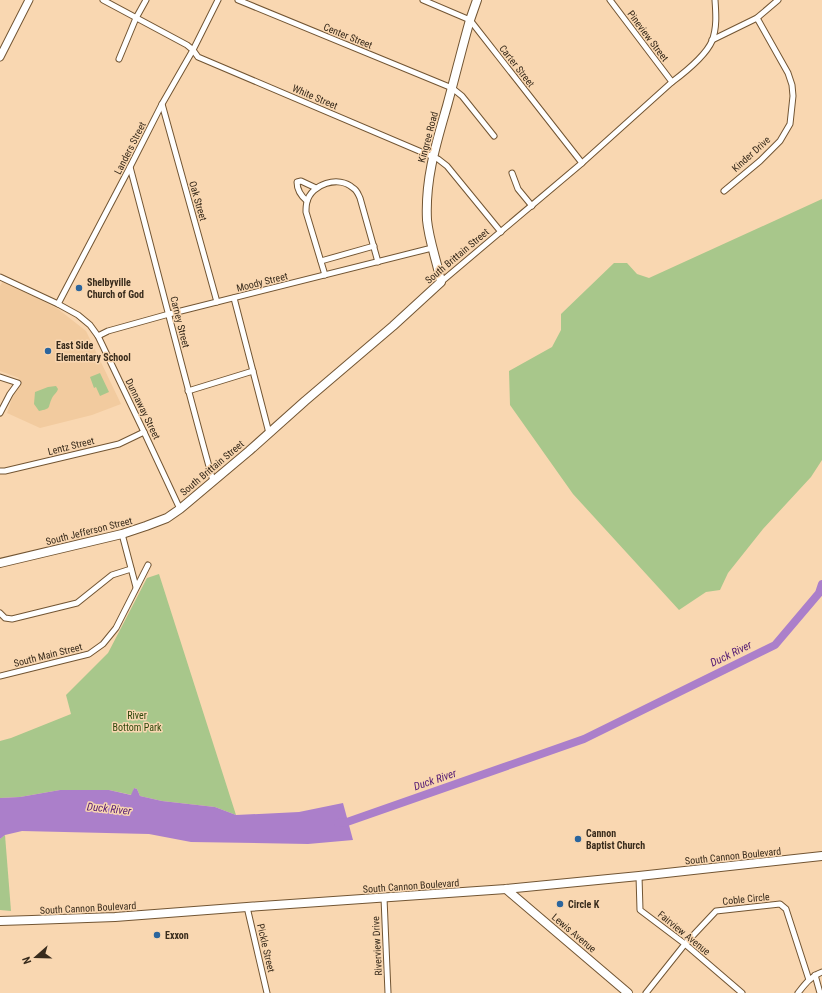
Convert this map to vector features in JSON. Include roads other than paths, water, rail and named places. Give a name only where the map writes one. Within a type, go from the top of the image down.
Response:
[{"type":"main road","points":[[0,57],[28,0]]},
{"type":"main road","name":"Kingree Road","points":[[442,282],[432,248],[428,227],[427,199],[430,171],[470,20],[477,0]]},
{"type":"main road","name":"South Brittain Street","points":[[180,509],[442,282]]},
{"type":"main road","name":"South Jefferson Street","points":[[0,563],[122,534],[167,518],[180,509]]},
{"type":"main road","name":"South Cannon Boulevard","points":[[0,920],[26,921],[115,917],[506,889],[822,856]]},
{"type":"main road","name":"Lewis Avenue","points":[[506,889],[628,993]]},
{"type":"street","name":"White Street","points":[[103,0],[187,45],[198,57],[433,156],[446,166],[502,232]]},
{"type":"street","points":[[118,59],[136,18],[146,0]]},
{"type":"street","name":"Landers Street","points":[[58,304],[218,0]]},
{"type":"street","name":"Center Street","points":[[238,0],[452,88]]},
{"type":"street","name":"Carter Street","points":[[423,0],[430,1],[470,20],[582,163]]},
{"type":"street","name":"Pineview Street","points":[[610,0],[672,82]]},
{"type":"street","name":"South Brittain Street","points":[[442,282],[582,163],[672,82],[688,70],[709,47],[712,40],[716,16],[715,0]]},
{"type":"street","points":[[712,40],[757,18],[778,0]]},
{"type":"street","name":"Kinder Drive","points":[[724,191],[780,141],[790,124],[793,96],[792,85],[788,73],[757,18]]},
{"type":"street","points":[[452,88],[462,96],[494,136]]},
{"type":"street","name":"Oak Street","points":[[162,104],[217,302]]},
{"type":"street","name":"Carney Street","points":[[130,167],[213,481]]},
{"type":"street","points":[[512,173],[518,189],[532,206]]},
{"type":"street","points":[[307,201],[300,194],[297,182],[301,181],[316,188]]},
{"type":"street","points":[[325,275],[306,212],[307,201],[316,188],[328,183],[341,182],[347,184],[353,187],[358,193],[378,262]]},
{"type":"street","points":[[321,261],[374,246]]},
{"type":"street","name":"Moody Street","points":[[98,336],[108,331],[169,314],[432,248]]},
{"type":"street","name":"Dunnaway Street","points":[[0,277],[58,304],[78,315],[90,325],[98,336],[180,509]]},
{"type":"street","points":[[234,298],[269,433]]},
{"type":"street","points":[[188,390],[253,371]]},
{"type":"street","points":[[0,376],[18,383],[10,394],[0,413]]},
{"type":"street","name":"Lentz Street","points":[[0,472],[119,444],[144,432]]},
{"type":"street","points":[[122,534],[136,587]]},
{"type":"street","name":"South Main Street","points":[[0,676],[89,654],[103,644],[116,628],[148,565]]},
{"type":"street","points":[[0,613],[5,618],[12,619],[77,603],[107,578],[131,569]]},
{"type":"street","name":"Fairview Avenue","points":[[639,876],[640,910],[685,944],[742,993]]},
{"type":"street","name":"Riverview Drive","points":[[384,898],[388,993]]},
{"type":"street","name":"Coble Circle","points":[[646,993],[685,944],[716,911],[780,904],[786,909],[809,980]]},
{"type":"street","name":"Pickle Street","points":[[247,907],[267,993]]},
{"type":"street","points":[[798,993],[809,980],[822,972]]},
{"type":"street","points":[[815,975],[820,993]]},
{"type":"water","points":[[134,788],[137,789],[140,796],[162,801],[215,807],[236,815],[299,812],[343,803],[353,840],[308,844],[191,842],[149,834],[22,831],[5,835],[0,839],[0,798],[20,797],[60,790],[109,790],[131,795]]},
{"type":"waterway","name":"Duck River","points":[[338,823],[347,822],[584,739],[775,645],[819,593],[822,584]]},
{"type":"place","name":"Shelbyville Church of God","points":[[79,288]]},
{"type":"place","name":"East Side Elementary School","points":[[48,351]]},
{"type":"place","name":"Cannon Baptist Church","points":[[578,839]]},
{"type":"place","name":"Circle K","points":[[560,904]]},
{"type":"place","name":"Exxon","points":[[157,935]]},
{"type":"park label","name":"River Bottom Park","points":[[137,720]]}]
